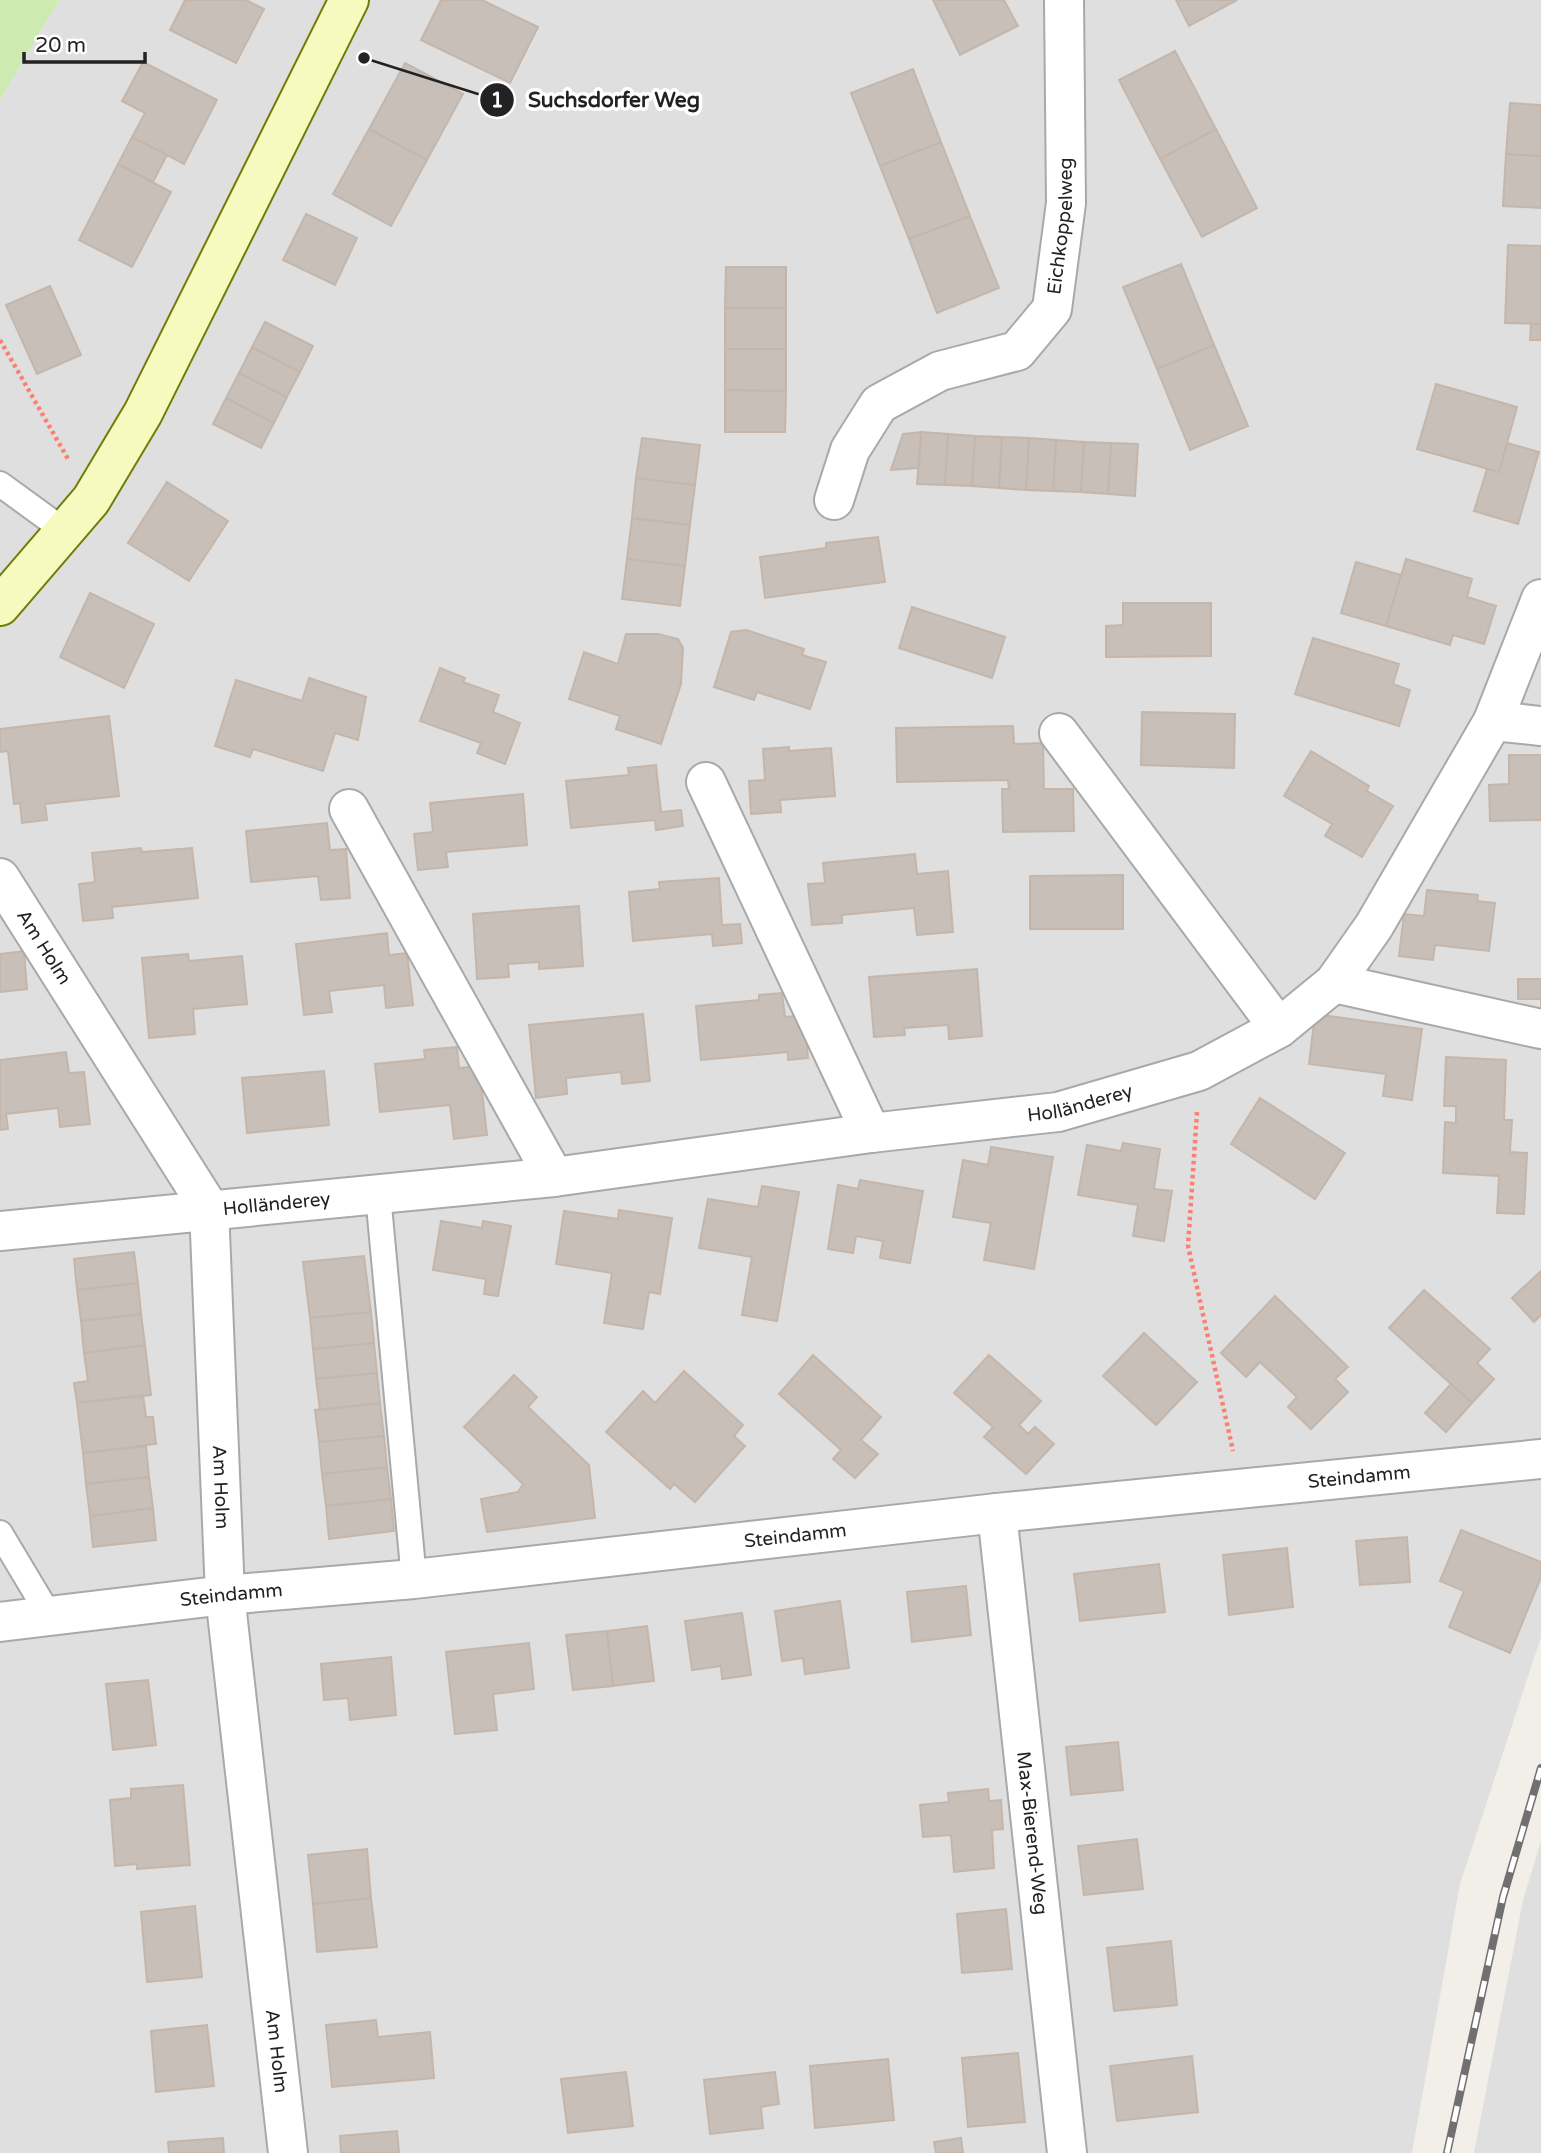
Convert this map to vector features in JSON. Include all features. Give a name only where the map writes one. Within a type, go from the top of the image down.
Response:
[{"type":"street","points":[[0,606],[91,500],[143,413],[349,0]]},
{"type":"street","name":"Eichkoppelweg","points":[[834,500],[850,450],[879,404],[940,371],[1017,351],[1052,309],[1066,204],[1064,0]]},
{"type":"street","name":"Holländerey","points":[[0,1231],[209,1208],[379,1195],[554,1177],[871,1133],[1058,1112],[1199,1071],[1279,1028],[1334,983],[1374,926],[1493,721],[1541,599]]},
{"type":"street","points":[[1493,721],[1541,726]]},
{"type":"street","points":[[1059,733],[1279,1028]]},
{"type":"street","points":[[706,782],[871,1133]]},
{"type":"street","points":[[349,810],[554,1177]]},
{"type":"street","name":"Am Holm","points":[[0,878],[209,1208],[225,1595],[288,2153]]},
{"type":"street","points":[[1334,983],[1541,1029]]},
{"type":"street","name":"Steindamm","points":[[0,1622],[225,1595],[414,1579],[997,1513],[1541,1459]]},
{"type":"street","name":"Max-Bierend-Weg","points":[[997,1513],[1067,2153]]},
{"type":"lane","points":[[0,484],[66,532]]},
{"type":"lane","points":[[379,1195],[414,1579]]},
{"type":"lane","points":[[0,1533],[49,1615]]},
{"type":"path","points":[[0,340],[91,500]]},
{"type":"path","points":[[1199,1071],[1188,1245],[1241,1490]]},
{"type":"shaded area","points":[[59,0],[1541,0],[1541,1637],[1460,1884],[1412,2153],[0,2153],[0,100]]},
{"type":"shaded area","points":[[1541,1841],[1541,2153],[1474,2153],[1523,1900]]},
{"type":"green space","points":[[0,0],[59,0],[0,100]]},
{"type":"building","points":[[185,0],[246,0],[264,9],[236,63],[170,30]]},
{"type":"building","points":[[441,0],[482,0],[538,27],[510,83],[421,40]]},
{"type":"building","points":[[933,0],[1004,0],[1018,26],[960,55]]},
{"type":"building","points":[[1176,0],[1237,0],[1189,26]]},
{"type":"building","points":[[1175,51],[1216,129],[1160,159],[1119,80]]},
{"type":"building","points":[[143,62],[217,100],[184,164],[132,137],[145,113],[122,101]]},
{"type":"building","points":[[405,63],[463,94],[427,160],[369,129]]},
{"type":"building","points":[[913,69],[941,142],[880,166],[851,93]]},
{"type":"building","points":[[1510,103],[1541,105],[1541,156],[1506,154]]},
{"type":"building","points":[[369,129],[427,160],[391,226],[333,194]]},
{"type":"building","points":[[1216,129],[1257,208],[1202,237],[1160,159]]},
{"type":"building","points":[[132,137],[167,155],[153,182],[118,164]]},
{"type":"building","points":[[941,142],[970,216],[909,239],[880,166]]},
{"type":"building","points":[[1506,154],[1541,156],[1541,208],[1503,206]]},
{"type":"building","points":[[118,164],[171,192],[132,267],[79,240]]},
{"type":"building","points":[[306,214],[357,238],[335,285],[283,260]]},
{"type":"building","points":[[970,216],[999,288],[937,313],[909,239]]},
{"type":"building","points":[[1508,245],[1541,246],[1541,324],[1505,323]]},
{"type":"building","points":[[1181,264],[1214,345],[1157,369],[1123,287]]},
{"type":"building","points":[[726,267],[786,267],[786,308],[725,308]]},
{"type":"building","points":[[50,286],[81,355],[37,374],[6,305]]},
{"type":"building","points":[[725,308],[786,308],[786,349],[725,349]]},
{"type":"building","points":[[265,322],[313,346],[300,372],[252,347]]},
{"type":"building","points":[[1531,324],[1541,324],[1541,340],[1530,340]]},
{"type":"building","points":[[1214,345],[1248,426],[1190,450],[1157,369]]},
{"type":"building","points":[[252,347],[300,372],[287,397],[239,373]]},
{"type":"building","points":[[725,349],[786,349],[786,391],[725,390]]},
{"type":"building","points":[[239,373],[287,397],[274,423],[226,398]]},
{"type":"building","points":[[1436,384],[1517,407],[1499,472],[1417,449]]},
{"type":"building","points":[[725,390],[786,391],[785,432],[725,432]]},
{"type":"building","points":[[226,398],[274,423],[261,448],[213,424]]},
{"type":"building","points":[[921,432],[919,468],[891,470],[903,434]]},
{"type":"building","points":[[921,432],[948,434],[945,485],[917,484]]},
{"type":"building","points":[[948,434],[975,436],[972,486],[945,485]]},
{"type":"building","points":[[975,436],[1002,437],[999,488],[972,486]]},
{"type":"building","points":[[1002,437],[1029,438],[1026,490],[999,488]]},
{"type":"building","points":[[642,438],[700,445],[695,485],[636,478]]},
{"type":"building","points":[[1029,438],[1056,440],[1053,491],[1026,490]]},
{"type":"building","points":[[1056,440],[1084,442],[1081,492],[1053,491]]},
{"type":"building","points":[[1084,442],[1111,443],[1108,494],[1081,492]]},
{"type":"building","points":[[1111,443],[1138,444],[1135,496],[1108,494]]},
{"type":"building","points":[[1507,443],[1539,452],[1518,524],[1474,511],[1487,469],[1499,472]]},
{"type":"building","points":[[636,478],[695,485],[690,525],[632,518]]},
{"type":"building","points":[[167,482],[228,521],[189,581],[128,543]]},
{"type":"building","points":[[632,518],[690,525],[685,566],[627,559]]},
{"type":"building","points":[[878,537],[885,582],[765,598],[760,557],[826,548],[826,543]]},
{"type":"building","points":[[627,559],[685,566],[680,606],[622,599]]},
{"type":"building","points":[[1406,559],[1472,579],[1467,597],[1496,606],[1484,644],[1453,635],[1450,645],[1386,626]]},
{"type":"building","points":[[1356,562],[1401,575],[1386,626],[1341,613]]},
{"type":"building","points":[[90,593],[154,624],[124,688],[60,657]]},
{"type":"building","points":[[1123,603],[1211,603],[1211,656],[1106,657],[1106,626],[1123,625]]},
{"type":"building","points":[[912,607],[1005,637],[992,678],[899,648]]},
{"type":"building","points":[[746,630],[804,649],[802,655],[826,662],[810,709],[757,692],[754,700],[714,687],[731,632]]},
{"type":"building","points":[[626,634],[658,634],[678,639],[683,648],[681,684],[661,744],[616,729],[620,716],[569,699],[584,652],[618,664]]},
{"type":"building","points":[[1313,638],[1399,664],[1393,684],[1410,690],[1399,726],[1295,694]]},
{"type":"building","points":[[440,668],[465,678],[463,682],[499,695],[493,712],[520,723],[505,764],[477,753],[481,743],[420,721]]},
{"type":"building","points":[[309,678],[366,697],[358,740],[335,733],[323,771],[253,749],[250,757],[215,746],[236,680],[302,701]]},
{"type":"building","points":[[1142,712],[1235,714],[1234,768],[1141,765]]},
{"type":"building","points":[[109,716],[119,796],[45,804],[47,820],[22,823],[20,803],[14,804],[8,751],[0,752],[0,729]]},
{"type":"building","points":[[1013,726],[1014,744],[1043,743],[1044,789],[1073,789],[1074,831],[1003,832],[1002,789],[1009,789],[1008,780],[897,782],[896,728]]},
{"type":"building","points":[[789,747],[789,751],[831,748],[835,796],[780,800],[781,812],[751,814],[749,781],[765,780],[763,749]]},
{"type":"building","points":[[1311,751],[1369,786],[1367,791],[1393,806],[1362,857],[1325,836],[1332,824],[1284,796]]},
{"type":"building","points":[[1509,755],[1541,755],[1541,820],[1490,821],[1489,785],[1509,784]]},
{"type":"building","points":[[656,765],[661,812],[681,810],[683,826],[656,830],[655,820],[571,828],[566,781],[629,775],[628,768]]},
{"type":"building","points":[[523,794],[527,845],[446,852],[448,867],[418,870],[414,834],[433,832],[430,803]]},
{"type":"building","points":[[327,823],[330,850],[346,849],[350,898],[321,900],[318,876],[251,882],[246,831]]},
{"type":"building","points":[[141,848],[142,852],[192,848],[198,898],[112,907],[113,918],[83,921],[79,884],[95,882],[92,853]]},
{"type":"building","points":[[915,854],[917,874],[948,871],[953,932],[917,935],[914,908],[842,915],[842,923],[812,925],[808,884],[825,883],[823,863]]},
{"type":"building","points":[[1123,875],[1123,929],[1030,929],[1030,876]]},
{"type":"building","points":[[719,878],[722,925],[740,924],[742,943],[713,946],[712,934],[633,941],[629,892],[660,889],[659,882]]},
{"type":"building","points":[[1427,890],[1478,895],[1477,901],[1495,903],[1489,951],[1435,945],[1433,960],[1399,956],[1404,914],[1424,916]]},
{"type":"building","points":[[579,906],[583,966],[539,969],[539,962],[508,964],[509,977],[477,979],[473,914]]},
{"type":"building","points":[[387,933],[389,955],[407,953],[413,1005],[386,1008],[384,985],[329,991],[332,1012],[304,1015],[296,944]]},
{"type":"building","points":[[24,951],[27,989],[0,992],[0,954]]},
{"type":"building","points":[[188,954],[189,961],[242,956],[247,1004],[193,1009],[195,1034],[149,1038],[142,958]]},
{"type":"building","points":[[977,969],[982,1036],[949,1039],[948,1025],[904,1028],[905,1035],[874,1037],[869,977]]},
{"type":"building","points":[[1518,979],[1541,979],[1541,999],[1518,999]]},
{"type":"building","points":[[782,993],[785,1017],[804,1015],[808,1058],[788,1060],[788,1052],[701,1060],[696,1006],[759,1000],[759,995]]},
{"type":"building","points":[[643,1014],[650,1081],[622,1084],[621,1072],[566,1078],[567,1094],[536,1098],[529,1025]]},
{"type":"building","points":[[1315,1014],[1422,1029],[1412,1100],[1383,1096],[1386,1074],[1309,1064]]},
{"type":"building","points":[[457,1047],[459,1068],[479,1066],[487,1135],[454,1139],[450,1105],[380,1112],[375,1064],[425,1059],[424,1050]]},
{"type":"building","points":[[66,1052],[69,1073],[84,1072],[90,1124],[60,1127],[58,1108],[6,1114],[8,1129],[0,1130],[0,1060]]},
{"type":"building","points":[[1446,1057],[1506,1060],[1504,1120],[1512,1120],[1510,1152],[1527,1153],[1524,1214],[1497,1213],[1499,1176],[1443,1173],[1445,1122],[1456,1123],[1456,1106],[1444,1106]]},
{"type":"building","points":[[324,1071],[329,1125],[247,1133],[242,1078]]},
{"type":"building","points":[[1260,1098],[1345,1153],[1315,1199],[1231,1144]]},
{"type":"building","points":[[1123,1143],[1160,1149],[1154,1189],[1172,1191],[1164,1241],[1133,1236],[1138,1205],[1078,1195],[1087,1145],[1121,1151]]},
{"type":"building","points":[[991,1147],[1053,1157],[1034,1269],[984,1260],[991,1223],[953,1217],[963,1160],[988,1165]]},
{"type":"building","points":[[860,1180],[923,1191],[910,1263],[880,1258],[883,1241],[856,1236],[853,1253],[828,1249],[838,1185],[858,1189]]},
{"type":"building","points":[[762,1186],[799,1192],[777,1321],[742,1315],[752,1257],[699,1248],[708,1199],[758,1207]]},
{"type":"building","points":[[619,1210],[672,1218],[660,1294],[649,1292],[643,1329],[604,1323],[612,1273],[556,1264],[564,1211],[618,1219]]},
{"type":"building","points":[[441,1221],[482,1228],[483,1221],[511,1226],[498,1296],[484,1294],[486,1279],[433,1270]]},
{"type":"building","points":[[134,1252],[138,1283],[77,1290],[74,1259]]},
{"type":"building","points":[[364,1256],[371,1312],[310,1318],[303,1262]]},
{"type":"building","points":[[1541,1271],[1541,1315],[1534,1322],[1512,1298]]},
{"type":"building","points":[[138,1283],[141,1314],[81,1321],[77,1290]]},
{"type":"building","points":[[1424,1290],[1490,1349],[1477,1363],[1494,1379],[1472,1403],[1389,1328]]},
{"type":"building","points":[[1275,1296],[1348,1367],[1335,1379],[1348,1392],[1311,1429],[1288,1407],[1297,1397],[1260,1362],[1246,1377],[1221,1353]]},
{"type":"building","points":[[371,1312],[374,1343],[313,1349],[310,1318]]},
{"type":"building","points":[[141,1314],[145,1345],[84,1353],[81,1321]]},
{"type":"building","points":[[1144,1333],[1197,1382],[1156,1425],[1103,1376]]},
{"type":"building","points":[[374,1343],[377,1373],[316,1379],[313,1349]]},
{"type":"building","points":[[145,1345],[151,1395],[77,1403],[74,1383],[88,1381],[84,1353]]},
{"type":"building","points":[[813,1355],[881,1417],[861,1440],[878,1454],[855,1478],[833,1459],[841,1450],[779,1394]]},
{"type":"building","points":[[989,1355],[1041,1401],[1019,1425],[1028,1434],[1035,1427],[1054,1444],[1026,1474],[984,1437],[993,1427],[954,1393]]},
{"type":"building","points":[[684,1371],[743,1425],[734,1436],[745,1446],[695,1502],[674,1484],[670,1489],[606,1432],[643,1391],[655,1403]]},
{"type":"building","points":[[377,1373],[380,1403],[320,1410],[316,1379]]},
{"type":"building","points":[[514,1375],[537,1397],[528,1407],[589,1465],[595,1518],[487,1532],[481,1499],[518,1492],[523,1484],[464,1427]]},
{"type":"building","points":[[1451,1384],[1472,1403],[1446,1432],[1425,1413]]},
{"type":"building","points":[[143,1395],[146,1417],[153,1417],[156,1444],[83,1453],[77,1403]]},
{"type":"building","points":[[380,1403],[384,1436],[319,1442],[315,1410]]},
{"type":"building","points":[[384,1436],[387,1467],[322,1474],[319,1442]]},
{"type":"building","points":[[146,1446],[149,1477],[86,1484],[83,1453]]},
{"type":"building","points":[[387,1467],[391,1499],[326,1506],[322,1474]]},
{"type":"building","points":[[149,1477],[153,1508],[90,1516],[86,1484]]},
{"type":"building","points":[[391,1499],[394,1531],[329,1539],[326,1506]]},
{"type":"building","points":[[153,1508],[156,1540],[93,1547],[90,1516]]},
{"type":"building","points":[[1461,1530],[1541,1562],[1541,1577],[1510,1653],[1449,1627],[1464,1591],[1440,1581]]},
{"type":"building","points":[[1407,1537],[1410,1582],[1360,1585],[1356,1541]]},
{"type":"building","points":[[1287,1548],[1293,1607],[1229,1615],[1223,1555]]},
{"type":"building","points":[[1159,1564],[1165,1612],[1080,1621],[1074,1574]]},
{"type":"building","points":[[966,1586],[971,1635],[912,1642],[907,1592]]},
{"type":"building","points":[[840,1601],[849,1668],[805,1674],[803,1658],[782,1661],[775,1611]]},
{"type":"building","points":[[742,1613],[751,1675],[722,1679],[721,1666],[692,1670],[685,1621]]},
{"type":"building","points":[[647,1626],[654,1681],[613,1686],[607,1631]]},
{"type":"building","points":[[607,1631],[613,1686],[573,1690],[566,1635]]},
{"type":"building","points":[[529,1643],[534,1689],[493,1694],[497,1730],[455,1734],[446,1652]]},
{"type":"building","points":[[391,1657],[396,1715],[350,1720],[348,1698],[324,1700],[321,1664]]},
{"type":"building","points":[[148,1680],[156,1745],[113,1750],[106,1684]]},
{"type":"building","points":[[1118,1742],[1123,1790],[1071,1795],[1066,1747]]},
{"type":"building","points":[[183,1785],[190,1865],[137,1869],[137,1864],[115,1866],[110,1800],[131,1798],[131,1789]]},
{"type":"building","points":[[988,1789],[989,1801],[1001,1800],[1003,1829],[992,1830],[994,1868],[954,1872],[951,1835],[923,1837],[920,1805],[949,1802],[948,1793]]},
{"type":"building","points":[[1137,1839],[1143,1889],[1084,1895],[1078,1846]]},
{"type":"building","points":[[367,1849],[371,1898],[313,1904],[308,1855]]},
{"type":"building","points":[[371,1898],[377,1947],[317,1952],[313,1904]]},
{"type":"building","points":[[195,1906],[202,1977],[147,1982],[141,1912]]},
{"type":"building","points":[[1006,1909],[1012,1969],[962,1973],[957,1914]]},
{"type":"building","points":[[1171,1941],[1177,2005],[1114,2011],[1107,1948]]},
{"type":"building","points":[[376,2020],[378,2037],[430,2032],[434,2078],[332,2087],[326,2025]]},
{"type":"building","points":[[207,2025],[214,2086],[156,2092],[151,2031]]},
{"type":"building","points":[[1018,2053],[1025,2122],[968,2127],[962,2058]]},
{"type":"building","points":[[1192,2056],[1198,2112],[1117,2121],[1110,2066]]},
{"type":"building","points":[[888,2059],[894,2120],[815,2128],[810,2066]]},
{"type":"building","points":[[626,2072],[633,2126],[568,2133],[561,2079]]},
{"type":"building","points":[[775,2072],[779,2104],[761,2107],[763,2128],[710,2134],[704,2080]]},
{"type":"building","points":[[397,2131],[399,2153],[341,2153],[340,2136]]},
{"type":"building","points":[[223,2138],[224,2153],[169,2153],[168,2142]]},
{"type":"building","points":[[961,2138],[963,2153],[936,2153],[934,2142]]},
{"type":"railway","points":[[1447,2153],[1503,1897],[1541,1768]]},
{"type":"place","name":"Suchsdorfer Weg","points":[[364,58]]}]
